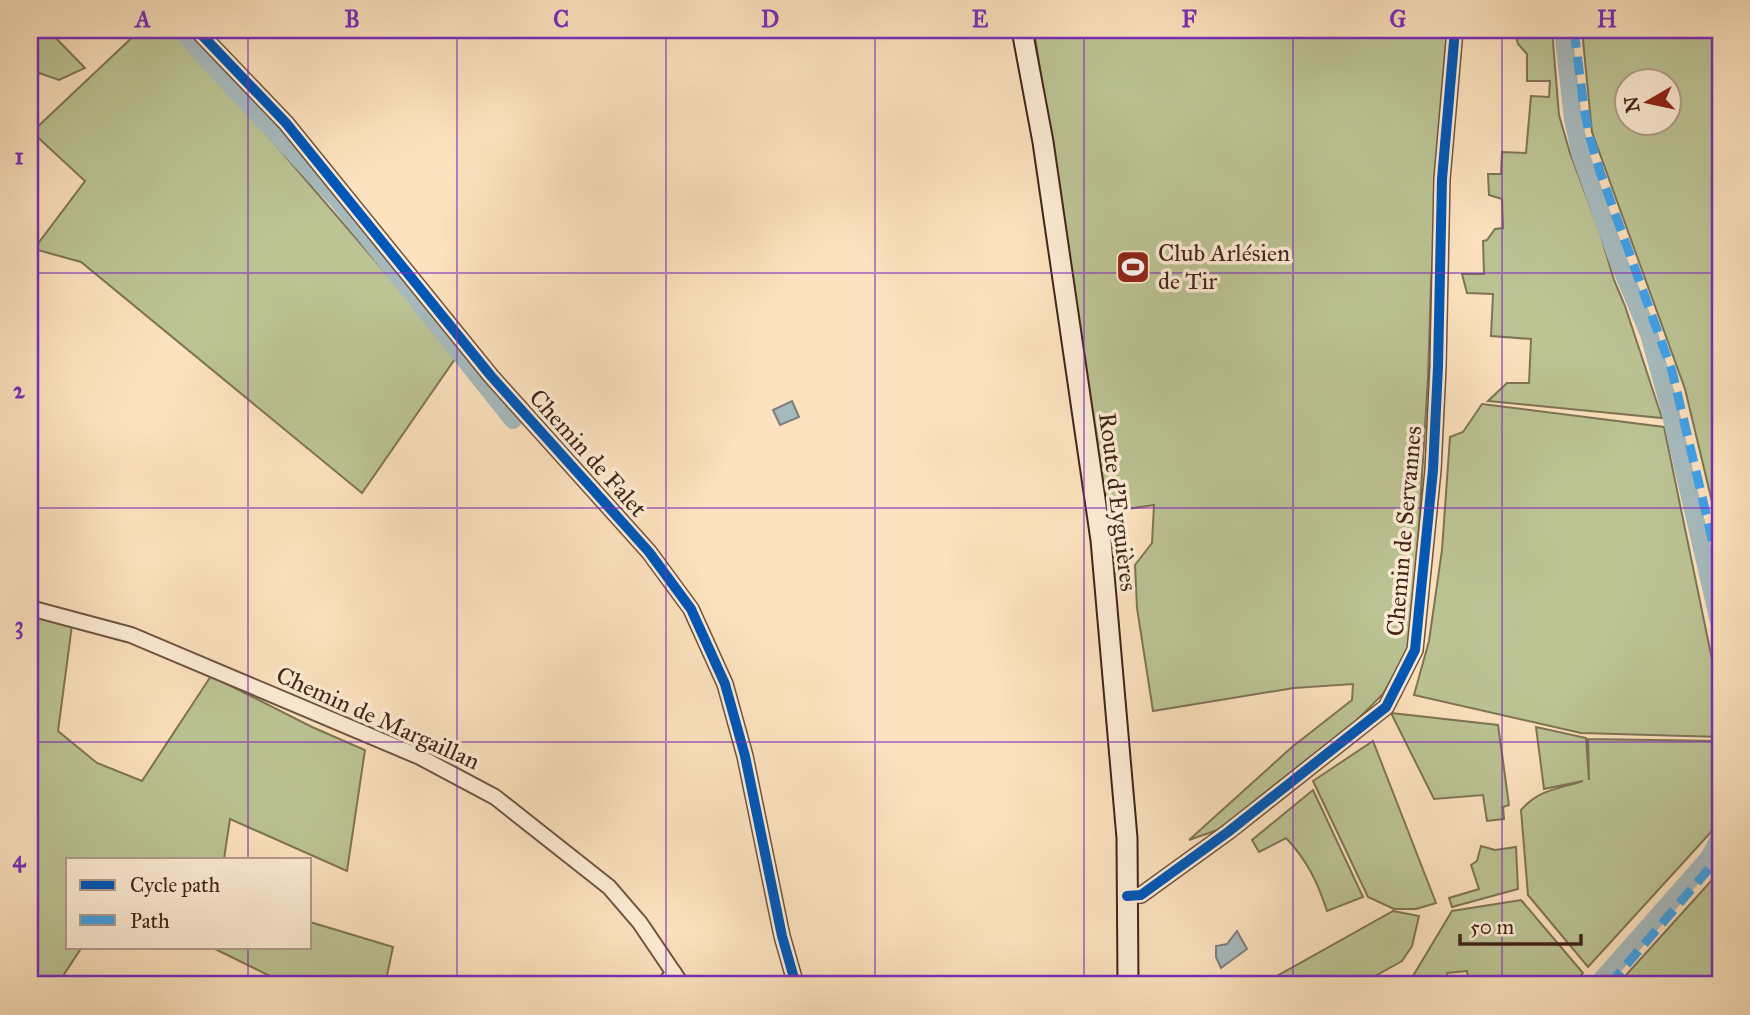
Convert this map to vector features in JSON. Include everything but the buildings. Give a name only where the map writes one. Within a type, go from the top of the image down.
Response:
[{"type":"main road","name":"Route d'Eyguières","points":[[1022,30],[1042,142],[1101,540],[1127,838],[1128,985]]},
{"type":"street","name":"Chemin de Falet","points":[[197,30],[286,123],[491,376],[649,552],[691,609],[725,684],[745,756],[782,936],[796,985]]},
{"type":"street","name":"Chemin de Servannes","points":[[1127,896],[1141,895],[1228,832],[1386,707],[1415,650],[1433,470],[1442,179],[1455,30]]},
{"type":"street","name":"Chemin de Margaillan","points":[[30,608],[131,635],[421,757],[495,797],[609,887],[640,923],[678,979]]},
{"type":"street","points":[[663,985],[678,979]]},
{"type":"green space","points":[[30,30],[48,30],[85,68],[59,80],[39,73],[30,88]]},
{"type":"green space","points":[[140,30],[177,30],[457,356],[362,493],[81,262],[34,249],[85,181],[32,132]]},
{"type":"green space","points":[[1034,30],[1448,30],[1431,282],[1419,525],[1407,652],[1383,694],[1357,720],[1223,828],[1189,840],[1292,747],[1352,700],[1353,684],[1294,688],[1153,711],[1137,608],[1135,565],[1152,543],[1154,505],[1107,512]]},
{"type":"green space","points":[[1514,30],[1552,30],[1559,115],[1662,418],[1488,401],[1507,383],[1529,383],[1531,339],[1491,336],[1493,294],[1467,293],[1462,274],[1484,274],[1483,241],[1487,240],[1495,229],[1503,228],[1502,199],[1489,195],[1488,174],[1501,174],[1502,152],[1526,153],[1531,96],[1549,97],[1550,81],[1527,81],[1527,54],[1518,44]]},
{"type":"green space","points":[[1582,30],[1720,30],[1720,535],[1685,389],[1592,132]]},
{"type":"green space","points":[[1482,404],[1664,427],[1720,698],[1720,737],[1581,733],[1414,695],[1429,641],[1442,550],[1450,437],[1463,432]]},
{"type":"green space","points":[[30,616],[72,625],[58,731],[97,763],[142,781],[211,676],[312,727],[365,750],[347,871],[230,819],[224,858],[66,858],[66,948],[81,948],[57,985],[30,985]]},
{"type":"green space","points":[[1391,713],[1498,725],[1509,805],[1503,807],[1504,819],[1487,821],[1483,795],[1434,799]]},
{"type":"green space","points":[[1536,727],[1586,738],[1589,780],[1588,739],[1720,741],[1720,800],[1712,831],[1588,967],[1528,895],[1521,810],[1542,794],[1583,781],[1544,789]]},
{"type":"green space","points":[[1373,741],[1436,903],[1416,909],[1394,909],[1368,897],[1313,781]]},
{"type":"green space","points":[[1313,790],[1363,897],[1327,911],[1311,872],[1286,838],[1259,852],[1252,840]]},
{"type":"green space","points":[[1481,846],[1495,850],[1516,847],[1518,889],[1452,907],[1449,898],[1479,889],[1471,865],[1477,861]]},
{"type":"green space","points":[[1720,871],[1720,985],[1617,985]]},
{"type":"green space","points":[[1521,900],[1583,973],[1572,985],[1469,985],[1467,971],[1447,973],[1448,985],[1414,985],[1413,976],[1452,911]]},
{"type":"green space","points":[[1393,911],[1419,916],[1412,946],[1402,961],[1359,985],[1261,985]]},
{"type":"green space","points":[[312,923],[393,947],[385,985],[288,985],[213,948],[312,948]]},
{"type":"shaded area","points":[[792,401],[799,417],[780,425],[773,410]]},
{"type":"shaded area","points":[[1237,931],[1247,949],[1221,968],[1216,957],[1216,946],[1227,944]]},
{"type":"waterway","points":[[181,30],[336,198],[513,420]]},
{"type":"waterway","points":[[1563,30],[1573,119],[1581,156],[1617,258],[1649,334],[1668,402],[1720,626]]},
{"type":"waterway","points":[[1597,985],[1709,858],[1720,837]]},
{"type":"marked path","points":[[1574,30],[1590,138],[1672,371],[1720,572]]},
{"type":"marked path","points":[[1609,985],[1720,856]]},
{"type":"cycle path","points":[[197,30],[286,123],[491,376],[649,552],[691,609],[725,684],[745,756],[782,936],[796,985]]},
{"type":"cycle path","points":[[1127,896],[1141,895],[1228,832],[1386,707],[1415,650],[1433,470],[1442,179],[1455,30]]},
{"type":"place","name":"Club Arlésien de Tir","points":[[1133,267]]}]
